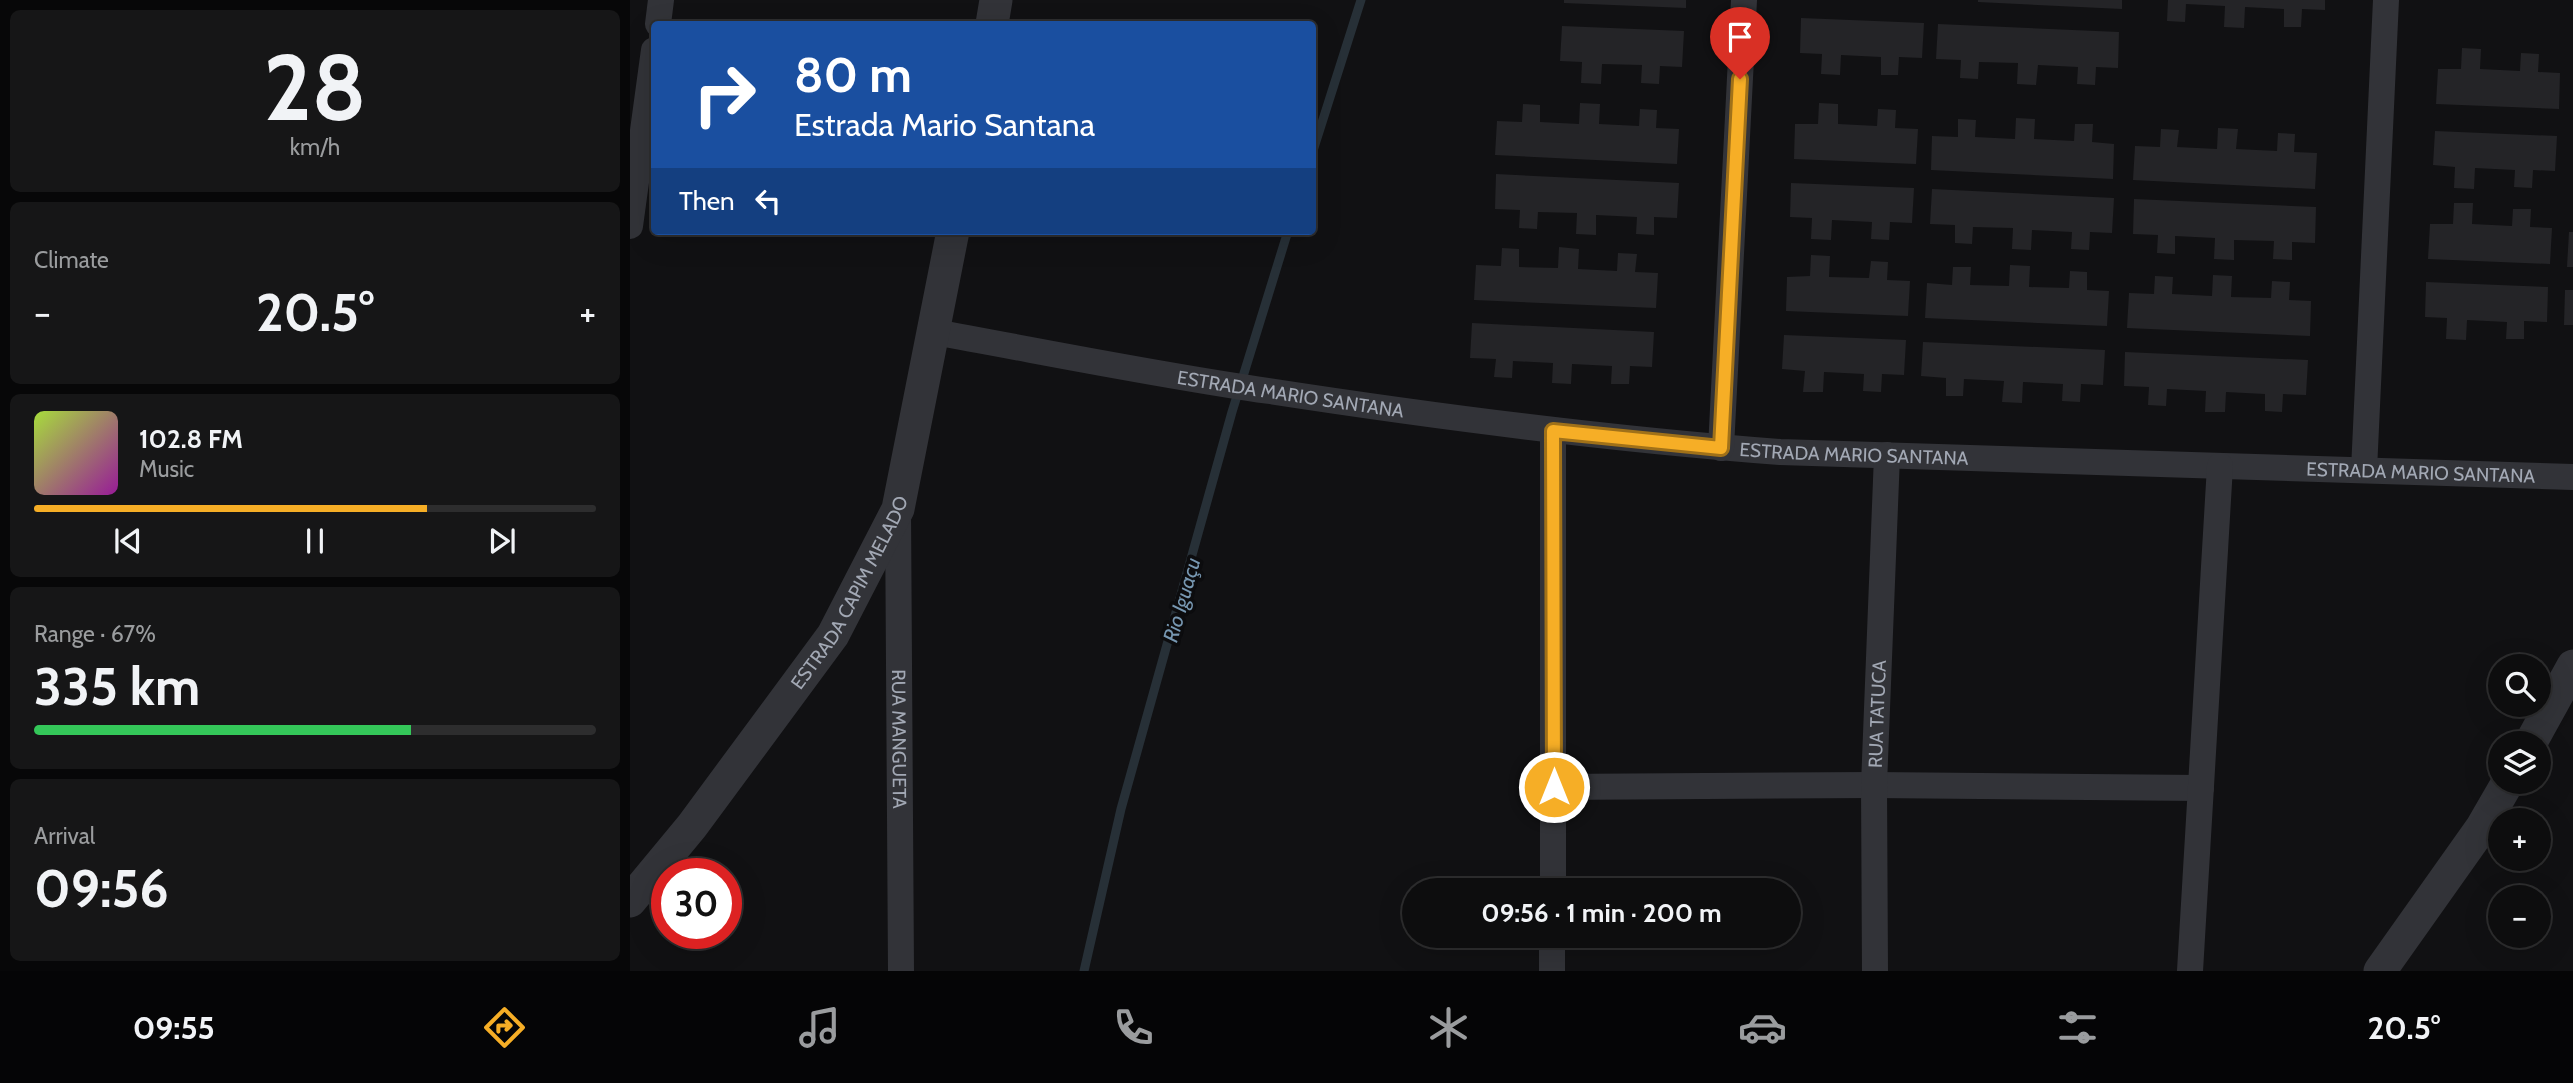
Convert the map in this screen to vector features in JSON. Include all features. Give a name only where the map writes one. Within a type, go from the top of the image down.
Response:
[{"type":"street","points":[[658,21],[661,0]]},
{"type":"street","points":[[992,21],[996,0]]},
{"type":"street","points":[[1721,448],[1744,0]]},
{"type":"street","points":[[2364,470],[2386,0]]},
{"type":"street","points":[[630,226],[651,71]]},
{"type":"street","name":"ESTRADA CAPIM MELADO","points":[[630,901],[700,816],[832,635],[898,509],[952,235]]},
{"type":"street","name":"ESTRADA MARIO SANTANA","points":[[934,332],[1266,391],[1553,431],[1721,448],[2573,477]]},
{"type":"street","points":[[1553,431],[1553,878]]},
{"type":"street","name":"RUA TATUCA","points":[[1875,971],[1874,785],[1887,455]]},
{"type":"street","points":[[2190,971],[2220,466]]},
{"type":"street","name":"RUA MANGUETA","points":[[898,509],[901,971]]},
{"type":"street","points":[[2537,731],[2573,667]]},
{"type":"street","points":[[1554,787],[1874,785],[2201,788]]},
{"type":"street","points":[[2380,971],[2482,827],[2501,794]]},
{"type":"street","points":[[1552,948],[1552,971]]},
{"type":"building","points":[[1564,0],[1686,0],[1686,8],[1564,3]]},
{"type":"building","points":[[2122,0],[2122,9],[1978,2]]},
{"type":"building","points":[[2168,0],[2325,0],[2325,10],[2302,9],[2301,27],[2284,27],[2284,9],[2245,7],[2244,28],[2224,27],[2225,6],[2186,4],[2185,22],[2167,21]]},
{"type":"building","points":[[1801,18],[1924,23],[1922,58],[1899,57],[1898,75],[1881,75],[1881,57],[1841,55],[1840,75],[1821,74],[1822,54],[1800,53]]},
{"type":"building","points":[[1938,24],[2119,32],[2118,68],[2096,67],[2095,85],[2077,84],[2078,67],[2038,65],[2036,85],[2017,84],[2018,63],[1979,62],[1978,79],[1960,78],[1961,60],[1936,59]]},
{"type":"building","points":[[1562,26],[1684,31],[1682,67],[1660,66],[1659,84],[1641,83],[1642,65],[1602,64],[1601,84],[1581,83],[1582,62],[1560,61]]},
{"type":"building","points":[[2462,48],[2481,49],[2480,69],[2520,71],[2521,53],[2539,54],[2538,72],[2560,73],[2559,109],[2436,104],[2438,69],[2461,69]]},
{"type":"building","points":[[1580,103],[1600,104],[1599,124],[1639,126],[1640,109],[1657,110],[1656,128],[1679,129],[1677,164],[1495,155],[1497,121],[1522,122],[1523,104],[1540,105],[1540,122],[1579,124]]},
{"type":"building","points":[[1819,103],[1838,104],[1838,124],[1877,126],[1878,109],[1896,110],[1895,128],[1918,129],[1916,164],[1794,159],[1795,124],[1818,124]]},
{"type":"building","points":[[2016,118],[2035,119],[2034,139],[2074,141],[2075,124],[2093,124],[2092,142],[2114,144],[2113,179],[1931,170],[1932,136],[1958,137],[1958,119],[1976,120],[1975,137],[2015,139]]},
{"type":"building","points":[[2218,128],[2238,129],[2236,149],[2277,151],[2278,133],[2295,134],[2294,152],[2317,153],[2315,189],[2133,180],[2135,146],[2160,147],[2161,129],[2179,130],[2177,147],[2217,149]]},
{"type":"building","points":[[2435,131],[2557,136],[2555,171],[2533,170],[2532,188],[2514,187],[2515,170],[2475,168],[2474,189],[2454,188],[2455,167],[2433,165]]},
{"type":"building","points":[[1496,174],[1679,183],[1677,218],[1654,217],[1654,235],[1636,234],[1637,217],[1596,215],[1596,235],[1576,234],[1577,213],[1538,212],[1537,229],[1519,228],[1520,210],[1495,209]]},
{"type":"building","points":[[1791,183],[1914,188],[1912,223],[1890,222],[1889,240],[1871,239],[1872,222],[1832,220],[1831,240],[1811,239],[1812,218],[1790,217]]},
{"type":"building","points":[[1932,189],[2114,198],[2112,233],[2090,232],[2089,250],[2071,249],[2072,232],[2032,230],[2031,250],[2012,249],[2013,228],[1973,227],[1972,244],[1955,243],[1955,225],[1930,224]]},
{"type":"building","points":[[2134,199],[2316,207],[2315,243],[2292,242],[2292,260],[2273,259],[2274,241],[2234,240],[2234,260],[2214,259],[2215,238],[2175,236],[2175,254],[2157,253],[2158,235],[2133,234]]},
{"type":"building","points":[[2454,203],[2473,203],[2472,224],[2512,226],[2513,209],[2531,209],[2530,227],[2552,228],[2550,264],[2428,259],[2430,224],[2453,224]]},
{"type":"building","points":[[2569,232],[2573,232],[2573,267],[2567,267]]},
{"type":"building","points":[[1559,247],[1579,249],[1578,269],[1617,271],[1618,253],[1637,254],[1635,272],[1658,273],[1656,308],[1474,300],[1476,265],[1501,266],[1502,248],[1519,249],[1519,267],[1558,268]]},
{"type":"building","points":[[1811,255],[1830,256],[1829,277],[1869,278],[1871,261],[1888,262],[1887,280],[1910,281],[1908,316],[1786,311],[1787,277],[1810,276]]},
{"type":"building","points":[[2010,265],[2030,266],[2029,287],[2069,288],[2070,271],[2087,272],[2087,290],[2109,291],[2107,326],[1925,318],[1927,283],[1952,285],[1953,267],[1971,267],[1970,285],[2009,286]]},
{"type":"building","points":[[2213,275],[2232,276],[2231,297],[2271,298],[2272,281],[2290,282],[2289,300],[2311,301],[2310,336],[2127,328],[2129,293],[2154,294],[2155,276],[2173,277],[2172,294],[2212,296]]},
{"type":"building","points":[[2426,282],[2548,287],[2547,322],[2524,321],[2524,339],[2506,339],[2507,322],[2467,320],[2466,340],[2446,339],[2447,318],[2425,317]]},
{"type":"building","points":[[2565,290],[2573,290],[2573,325],[2564,325]]},
{"type":"building","points":[[1472,323],[1654,332],[1652,367],[1630,366],[1629,384],[1611,384],[1612,366],[1572,364],[1571,384],[1552,383],[1553,363],[1513,361],[1512,378],[1494,377],[1496,359],[1470,358]]},
{"type":"building","points":[[1784,335],[1906,340],[1904,375],[1882,374],[1881,392],[1863,391],[1864,374],[1824,372],[1823,392],[1803,392],[1805,371],[1782,369]]},
{"type":"building","points":[[1923,342],[2105,350],[2103,385],[2081,384],[2080,402],[2062,401],[2063,384],[2023,382],[2022,403],[2002,402],[2004,381],[1964,379],[1963,396],[1946,396],[1946,378],[1921,376]]},
{"type":"building","points":[[2125,352],[2308,360],[2306,395],[2283,394],[2282,412],[2265,411],[2265,394],[2226,392],[2225,412],[2205,412],[2206,391],[2167,389],[2166,406],[2148,405],[2149,387],[2124,386]]},
{"type":"waterway","name":"Rio Iguaçu","points":[[1316,141],[1361,0]]},
{"type":"waterway","name":"Rio Iguaçu","points":[[1084,971],[1121,809],[1232,412],[1287,235]]},
{"type":"route","points":[[1554,787],[1553,431],[1721,448],[1740,79]]}]
